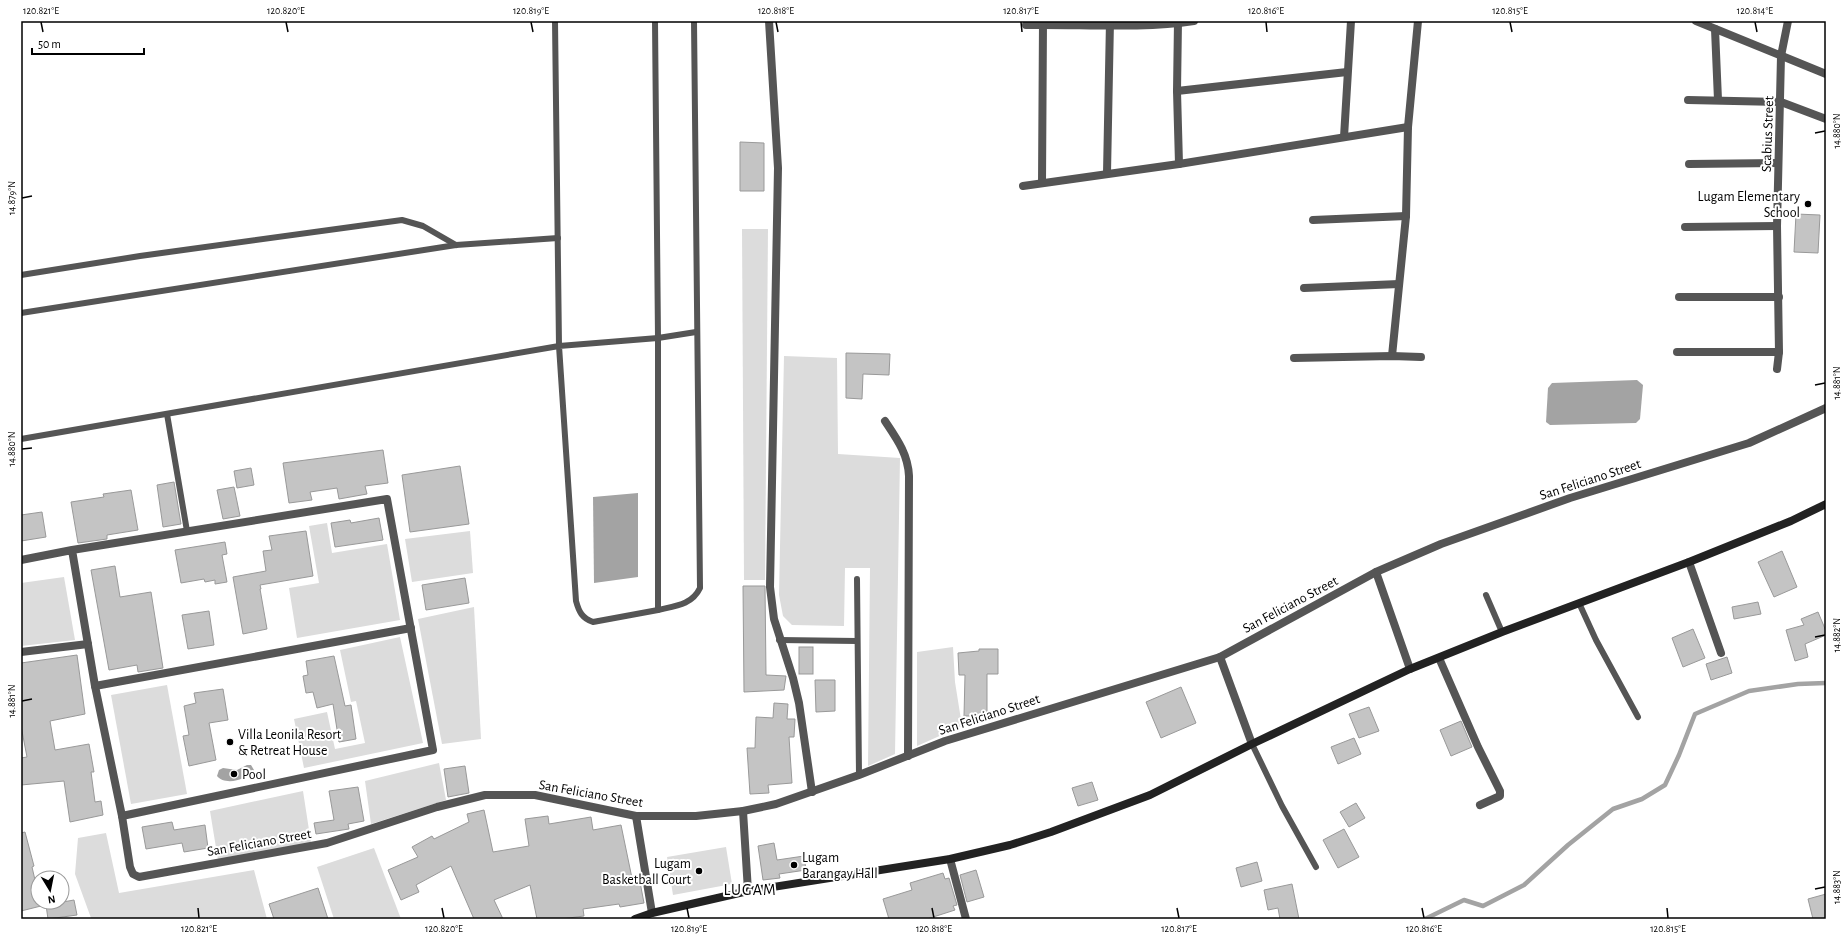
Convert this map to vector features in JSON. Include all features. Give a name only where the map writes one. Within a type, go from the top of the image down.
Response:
[{"type":"street","points":[[769,21],[778,168],[770,587],[774,620],[779,640],[793,678],[799,703],[812,792]]},
{"type":"street","points":[[1026,25],[1043,23],[1194,21]]},
{"type":"street","points":[[1344,137],[1347,72],[1352,21]]},
{"type":"street","points":[[1392,356],[1406,216],[1408,127],[1418,21]]},
{"type":"street","points":[[1696,21],[1826,74]]},
{"type":"street","name":"Scabius Street","points":[[1777,368],[1779,352],[1779,297],[1777,226],[1781,56],[1788,21]]},
{"type":"street","points":[[1178,22],[1177,91],[1179,164]]},
{"type":"street","points":[[1042,183],[1043,23]]},
{"type":"street","points":[[1107,174],[1110,23]]},
{"type":"street","points":[[1715,28],[1718,100]]},
{"type":"street","points":[[1177,91],[1347,72]]},
{"type":"street","points":[[1688,100],[1781,102],[1826,119]]},
{"type":"street","points":[[1023,186],[1179,164],[1408,127]]},
{"type":"street","points":[[1689,164],[1778,163]]},
{"type":"street","points":[[1313,220],[1406,216]]},
{"type":"street","points":[[1685,227],[1777,226]]},
{"type":"street","points":[[1304,288],[1399,284]]},
{"type":"street","points":[[1680,297],[1779,297]]},
{"type":"street","points":[[1677,352],[1779,352]]},
{"type":"street","points":[[1294,358],[1392,356],[1421,357]]},
{"type":"street","name":"San Feliciano Street","points":[[122,816],[130,867],[134,874],[139,877],[327,843],[437,806],[485,795],[535,795],[636,816],[696,816],[743,811],[776,804],[860,775],[945,741],[1220,657],[1376,572],[1441,544],[1563,501],[1749,442],[1826,408]]},
{"type":"street","points":[[885,421],[904,450],[908,462],[909,476],[908,756]]},
{"type":"street","points":[[21,560],[72,550],[387,499],[433,750],[122,816],[95,686],[72,550]]},
{"type":"street","points":[[635,919],[652,913],[748,891],[950,859],[1051,832],[1150,795],[1252,744],[1410,670],[1502,632],[1689,562],[1791,521],[1826,504]]},
{"type":"street","points":[[1689,562],[1721,653]]},
{"type":"street","points":[[1376,572],[1410,670]]},
{"type":"street","points":[[95,686],[411,628]]},
{"type":"street","points":[[21,652],[88,644]]},
{"type":"street","points":[[1220,657],[1252,744]]},
{"type":"street","points":[[1439,658],[1478,748],[1500,791],[1500,796],[1480,805]]},
{"type":"street","points":[[743,811],[748,891]]},
{"type":"street","points":[[636,816],[652,913]]},
{"type":"street","points":[[950,859],[966,919]]},
{"type":"lane","points":[[555,21],[559,346],[576,601],[580,612],[585,619],[593,622],[683,604],[696,595],[700,588],[696,332],[694,21]]},
{"type":"lane","points":[[655,21],[658,338],[658,610]]},
{"type":"lane","points":[[21,275],[140,256],[402,220],[423,226],[456,245]]},
{"type":"lane","points":[[21,313],[456,245],[558,238]]},
{"type":"lane","points":[[21,440],[559,346],[658,338],[696,332]]},
{"type":"lane","points":[[167,414],[187,531]]},
{"type":"lane","points":[[857,579],[860,775]]},
{"type":"lane","points":[[1486,595],[1502,632]]},
{"type":"lane","points":[[1579,603],[1596,640],[1638,717]]},
{"type":"lane","points":[[779,640],[857,641]]},
{"type":"lane","points":[[1252,744],[1282,806],[1316,867]]},
{"type":"shaded area","points":[[742,229],[768,229],[765,580],[744,580]]},
{"type":"shaded area","points":[[784,356],[837,358],[838,454],[900,458],[895,754],[868,766],[870,568],[845,568],[844,626],[792,625],[783,616],[779,595]]},
{"type":"shaded area","points":[[1637,380],[1643,385],[1640,419],[1636,423],[1550,425],[1546,422],[1548,388],[1552,383]]},
{"type":"shaded area","points":[[638,493],[638,577],[594,583],[593,497]]},
{"type":"shaded area","points":[[327,523],[332,553],[387,544],[400,620],[297,638],[289,588],[319,583],[309,526]]},
{"type":"shaded area","points":[[470,531],[473,573],[412,582],[405,539]]},
{"type":"shaded area","points":[[64,577],[75,640],[21,646],[21,583]]},
{"type":"shaded area","points":[[474,607],[481,739],[442,744],[418,619]]},
{"type":"shaded area","points":[[400,637],[423,743],[304,768],[294,719],[327,712],[335,749],[365,743],[356,701],[351,702],[340,650]]},
{"type":"shaded area","points":[[953,647],[955,682],[962,726],[917,746],[917,652]]},
{"type":"shaded area","points":[[167,685],[187,794],[131,804],[111,695]]},
{"type":"shaded area","points":[[439,763],[446,800],[371,824],[365,781]]},
{"type":"shaded area","name":"Pool","points":[[247,765],[251,765],[254,770],[251,774],[241,779],[225,781],[217,776],[219,770],[223,768],[237,770]]},
{"type":"shaded area","points":[[303,791],[311,843],[218,860],[210,811]]},
{"type":"shaded area","points":[[106,833],[119,893],[254,870],[267,919],[89,919],[91,918],[75,874],[78,838]]},
{"type":"shaded area","name":"Lugam Basketball Court","points":[[726,847],[732,884],[673,895],[667,857]]},
{"type":"shaded area","points":[[374,848],[401,919],[334,919],[317,867]]},
{"type":"building","points":[[740,142],[764,143],[764,191],[740,191]]},
{"type":"building","points":[[1796,214],[1820,215],[1818,253],[1794,252]]},
{"type":"building","points":[[846,353],[890,354],[889,375],[863,374],[862,399],[846,398]]},
{"type":"building","points":[[383,450],[388,483],[365,486],[367,494],[339,499],[337,488],[310,492],[312,500],[289,503],[283,463]]},
{"type":"building","points":[[460,466],[469,524],[410,532],[402,475]]},
{"type":"building","points":[[251,468],[254,485],[237,488],[234,471]]},
{"type":"building","points":[[174,482],[181,524],[163,527],[157,485]]},
{"type":"building","points":[[234,487],[240,516],[223,519],[217,490]]},
{"type":"building","points":[[131,490],[138,530],[107,535],[107,539],[78,543],[71,502],[104,497],[103,494]]},
{"type":"building","points":[[42,512],[46,537],[21,541],[21,515]]},
{"type":"building","points":[[379,518],[383,540],[335,547],[331,523],[350,520],[351,523]]},
{"type":"building","points":[[306,531],[313,576],[260,585],[267,629],[243,634],[233,577],[266,571],[263,551],[272,550],[269,536]]},
{"type":"building","points":[[225,542],[227,554],[222,555],[227,582],[215,584],[215,580],[205,582],[204,579],[181,583],[175,550]]},
{"type":"building","points":[[1782,551],[1797,587],[1774,597],[1758,562]]},
{"type":"building","points":[[115,566],[120,597],[151,592],[163,668],[138,672],[137,665],[109,670],[91,570]]},
{"type":"building","points":[[465,578],[469,603],[426,610],[422,585]]},
{"type":"building","points":[[743,586],[765,586],[766,675],[786,676],[784,690],[744,692]]},
{"type":"building","points":[[1758,602],[1761,614],[1734,619],[1732,607]]},
{"type":"building","points":[[209,611],[214,645],[188,649],[182,615]]},
{"type":"building","points":[[1818,612],[1826,631],[1826,635],[1805,644],[1808,657],[1795,661],[1786,630],[1804,625],[1801,619]]},
{"type":"building","points":[[1693,629],[1705,658],[1683,667],[1672,638]]},
{"type":"building","points":[[799,647],[813,647],[813,674],[799,674]]},
{"type":"building","points":[[979,649],[998,649],[998,674],[987,674],[987,716],[964,716],[965,675],[959,675],[958,653],[979,651]]},
{"type":"building","points":[[77,655],[85,714],[50,721],[55,750],[89,744],[94,772],[91,772],[95,802],[101,801],[103,815],[70,822],[64,781],[21,785],[21,758],[27,757],[21,726],[21,663]]},
{"type":"building","points":[[334,656],[345,706],[351,705],[356,739],[339,742],[333,704],[317,708],[313,692],[306,693],[303,676],[308,675],[306,661]]},
{"type":"building","points":[[1727,657],[1732,673],[1711,680],[1706,664]]},
{"type":"building","points":[[815,680],[835,680],[835,711],[816,712]]},
{"type":"building","points":[[1181,687],[1196,723],[1161,738],[1146,702]]},
{"type":"building","points":[[223,689],[228,720],[209,723],[216,760],[189,766],[183,736],[189,735],[184,706],[196,703],[194,693]]},
{"type":"building","points":[[774,703],[788,704],[787,719],[795,719],[794,737],[789,737],[792,783],[768,785],[769,793],[750,794],[747,748],[755,748],[756,717],[773,718]]},
{"type":"building","points":[[1369,707],[1379,731],[1359,738],[1349,714]]},
{"type":"building","points":[[1461,721],[1472,747],[1451,756],[1440,730]]},
{"type":"building","points":[[1354,738],[1361,754],[1338,764],[1331,747]]},
{"type":"building","points":[[465,766],[469,793],[448,797],[444,769]]},
{"type":"building","points":[[1092,782],[1098,800],[1078,806],[1072,788]]},
{"type":"building","points":[[358,787],[364,821],[348,824],[349,829],[316,834],[314,823],[334,820],[329,791]]},
{"type":"building","points":[[1356,803],[1365,818],[1349,827],[1340,812]]},
{"type":"building","points":[[484,810],[493,852],[529,846],[525,819],[548,816],[549,824],[591,817],[593,830],[621,825],[633,883],[640,882],[644,903],[620,907],[619,904],[583,909],[584,916],[561,919],[537,919],[530,885],[494,900],[503,919],[474,919],[451,866],[416,885],[419,892],[401,900],[388,870],[418,857],[412,847],[432,836],[434,839],[469,822],[467,814]]},
{"type":"building","points":[[172,822],[174,830],[205,825],[208,848],[184,852],[182,843],[146,849],[142,827]]},
{"type":"building","points":[[1344,829],[1359,857],[1338,868],[1323,840]]},
{"type":"building","points":[[25,832],[34,866],[32,867],[33,870],[30,870],[30,909],[21,911],[21,833]]},
{"type":"building","points":[[774,843],[777,860],[804,856],[806,870],[779,874],[780,878],[763,880],[758,846]]},
{"type":"building","points":[[1257,862],[1262,881],[1241,887],[1236,868]]},
{"type":"building","points":[[976,870],[984,897],[967,902],[960,875]]},
{"type":"building","points":[[943,873],[945,879],[949,878],[957,905],[953,906],[955,910],[927,919],[889,919],[883,899],[912,890],[910,883]]},
{"type":"building","points":[[1292,884],[1299,919],[1280,919],[1278,908],[1268,910],[1264,890]]},
{"type":"building","points":[[318,888],[328,919],[274,919],[269,904]]},
{"type":"building","points":[[1826,894],[1826,919],[1813,919],[1808,899]]},
{"type":"building","points":[[74,900],[77,915],[48,919],[47,910],[70,910],[70,901]]},
{"type":"waterway","points":[[1425,919],[1464,900],[1483,906],[1524,885],[1568,845],[1613,809],[1642,799],[1665,785],[1679,755],[1695,714],[1749,691],[1798,684],[1826,683]]},
{"type":"place","name":"Lugam Elementary School","points":[[1808,204]]},
{"type":"place","name":"Villa Leonila Resort & Retreat House","points":[[230,742]]},
{"type":"place","name":"Pool","points":[[234,774]]},
{"type":"place","name":"Lugam Barangay Hall","points":[[794,865]]},
{"type":"place","name":"Lugam Basketball Court","points":[[699,871]]},
{"type":"district","name":"LUGAM","points":[[750,889]]}]
